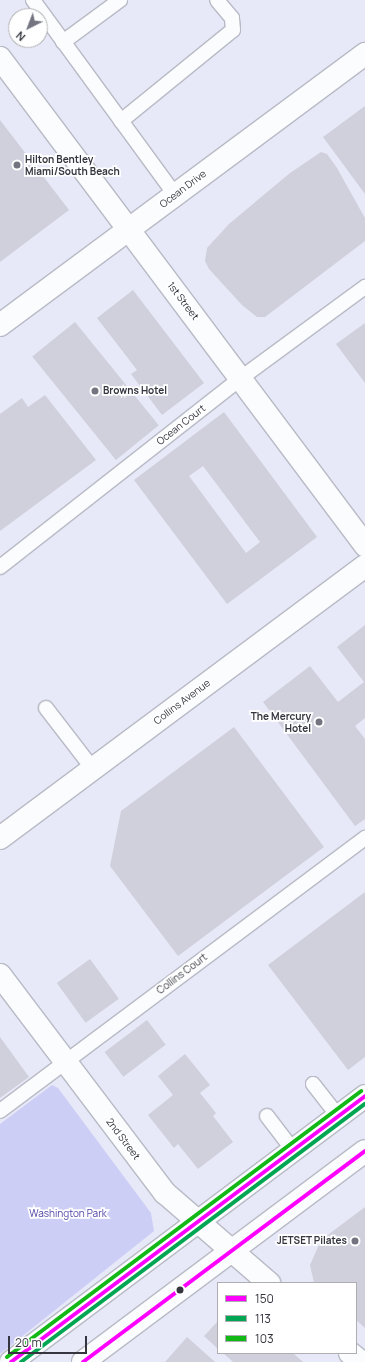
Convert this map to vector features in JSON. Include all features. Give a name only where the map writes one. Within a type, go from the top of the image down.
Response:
[{"type":"street","name":"Ocean Drive","points":[[0,325],[365,54]]},
{"type":"street","name":"1st Street","points":[[0,58],[365,545]]},
{"type":"street","name":"Collins Avenue","points":[[0,838],[365,566]]},
{"type":"street","name":"2nd Street","points":[[0,975],[165,1193],[267,1282]]},
{"type":"street","points":[[11,1362],[365,1096]]},
{"type":"street","points":[[82,1362],[365,1151]]},
{"type":"street","points":[[351,1354],[361,1362]]},
{"type":"lane","points":[[33,0],[175,195]]},
{"type":"lane","points":[[63,42],[120,0]]},
{"type":"lane","points":[[121,121],[233,30],[232,18],[217,0]]},
{"type":"lane","name":"Ocean Court","points":[[0,567],[241,378],[365,287]]},
{"type":"lane","points":[[46,708],[93,769]]},
{"type":"lane","name":"Collins Court","points":[[0,1111],[365,838]]},
{"type":"lane","points":[[313,1084],[338,1116]]},
{"type":"lane","points":[[267,1116],[293,1150]]},
{"type":"green space","name":"Washington Park","points":[[52,1085],[58,1088],[151,1213],[154,1231],[0,1354],[0,1124]]},
{"type":"building","points":[[365,106],[365,194],[323,137]]},
{"type":"building","name":"Hilton Bentley Miami/South Beach","points":[[0,120],[69,210],[0,262]]},
{"type":"building","points":[[321,152],[327,154],[337,168],[365,218],[365,241],[265,317],[257,317],[242,305],[209,269],[205,261],[207,248],[229,224],[290,173]]},
{"type":"building","points":[[133,290],[204,383],[162,415],[131,374],[137,370],[97,318]]},
{"type":"building","name":"Browns Hotel","points":[[75,322],[159,425],[116,460],[32,357]]},
{"type":"building","points":[[365,323],[365,383],[336,344]]},
{"type":"building","points":[[45,395],[96,460],[0,531],[0,414],[22,398],[28,407]]},
{"type":"building","points":[[224,412],[317,537],[227,604],[134,480]],"holes":[[[203,466],[260,542],[246,553],[189,476]]]},
{"type":"building","name":"The Mercury Hotel","points":[[365,625],[365,718],[355,726],[365,739],[365,819],[355,826],[263,702],[310,666],[338,702],[364,682],[337,647]]},
{"type":"building","points":[[234,727],[324,847],[178,956],[110,866],[121,811]]},
{"type":"building","points":[[365,892],[365,1057],[348,1070],[268,965]]},
{"type":"building","points":[[90,959],[119,999],[86,1023],[57,983]]},
{"type":"building","points":[[147,1020],[166,1045],[123,1077],[105,1052]]},
{"type":"building","points":[[0,1037],[29,1077],[0,1098]]},
{"type":"building","points":[[185,1054],[210,1085],[200,1093],[216,1113],[213,1116],[233,1142],[198,1169],[178,1144],[174,1148],[148,1115],[173,1095],[158,1076]]},
{"type":"building","points":[[365,1207],[365,1328],[357,1321],[357,1282],[314,1282],[310,1265],[321,1240]]},
{"type":"building","points":[[217,1322],[217,1348],[204,1336]]},
{"type":"building","points":[[187,1337],[215,1362],[165,1362]]},
{"type":"building","points":[[224,1354],[294,1354],[303,1362],[233,1362]]},
{"type":"transit line","name":"103","points":[[7,1357],[361,1091]]},
{"type":"transit line","name":"150","points":[[11,1362],[365,1096]]},
{"type":"transit line","name":"113","points":[[21,1362],[365,1104]]},
{"type":"transit line","name":"150","points":[[83,1362],[365,1151]]},
{"type":"place","name":"Hilton Bentley Miami/South Beach","points":[[17,165]]},
{"type":"place","name":"Browns Hotel","points":[[95,391]]},
{"type":"place","name":"The Mercury Hotel","points":[[319,722]]},
{"type":"place","name":"JETSET Pilates","points":[[355,1241]]}]
